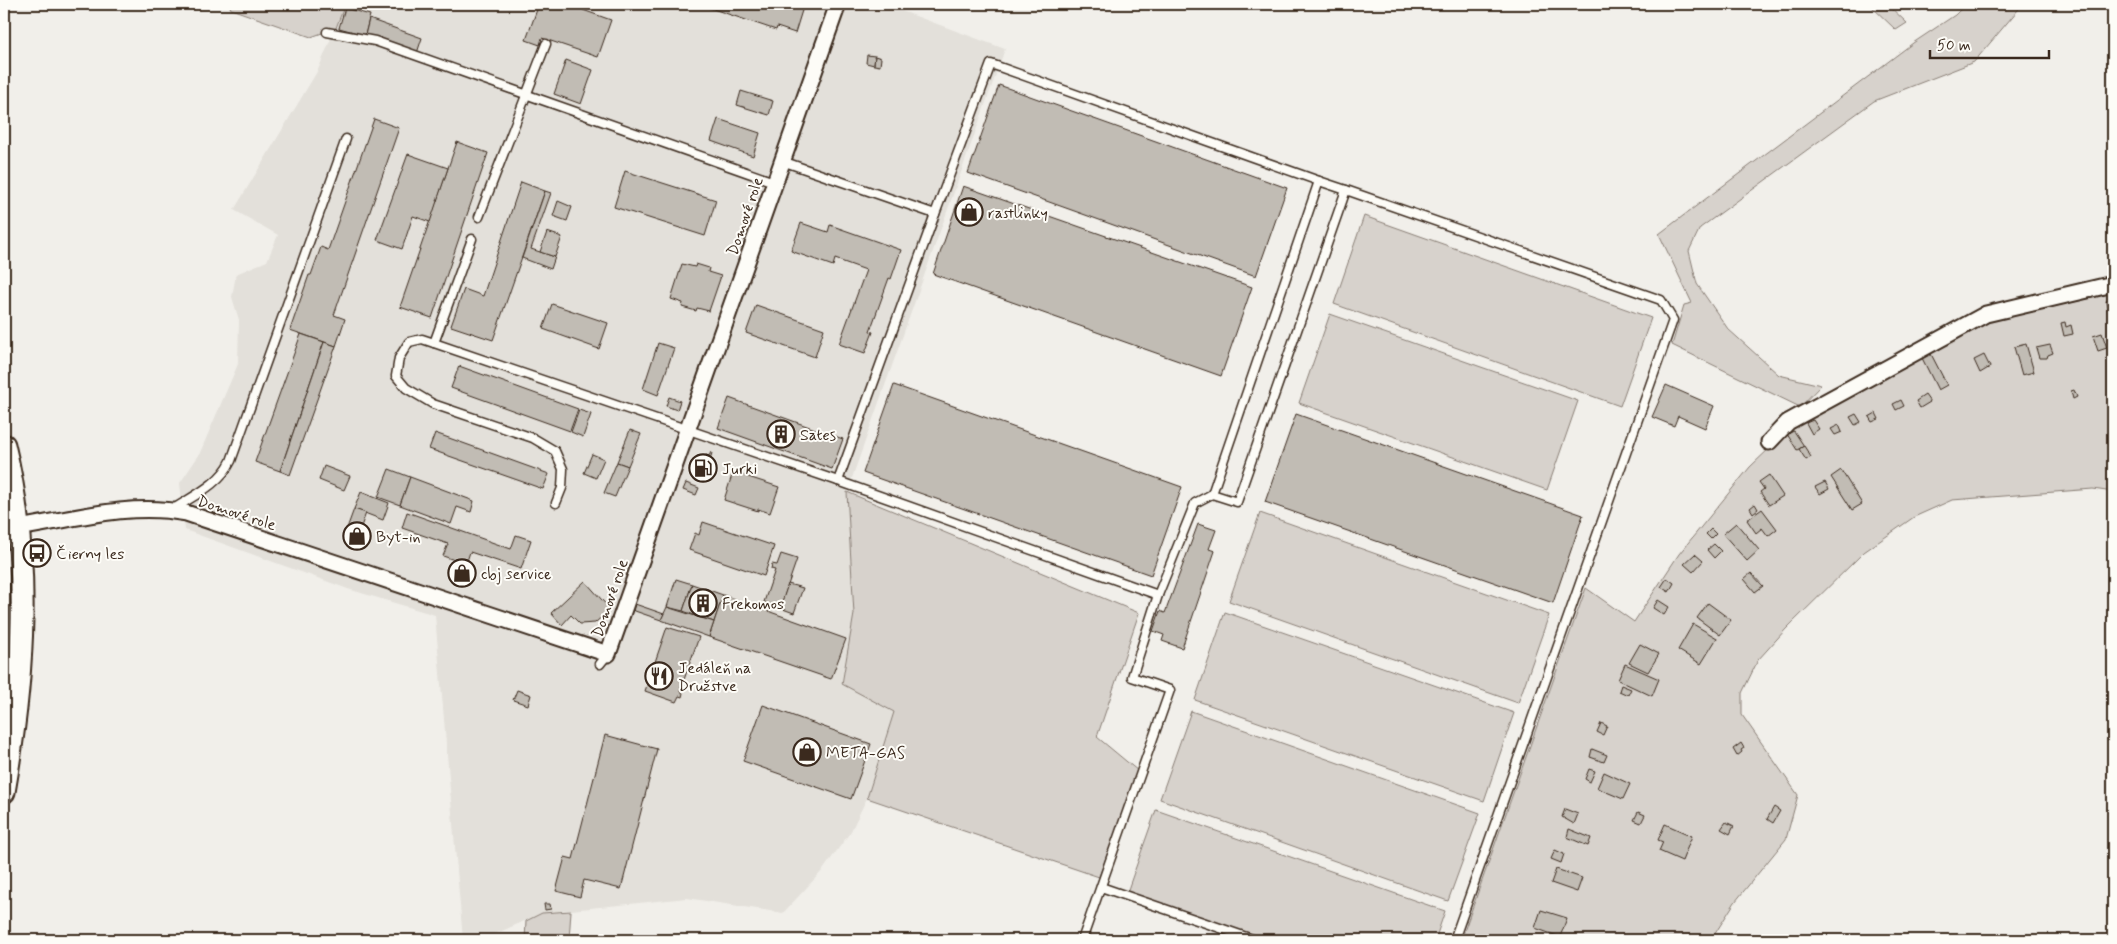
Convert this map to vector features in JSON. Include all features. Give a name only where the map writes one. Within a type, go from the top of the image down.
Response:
[{"type":"main road","points":[[4,444],[11,474],[19,528],[23,586],[22,655],[13,742],[4,792]]},
{"type":"street","name":"Domové role","points":[[19,528],[136,510],[172,510],[186,513],[604,659],[838,4]]},
{"type":"street","points":[[1769,442],[1788,422],[1986,314],[2113,284]]},
{"type":"lane","points":[[327,32],[375,41],[774,182]]},
{"type":"lane","points":[[479,217],[546,44]]},
{"type":"lane","points":[[838,481],[991,64],[1661,300],[1673,320],[1454,940]]},
{"type":"lane","points":[[172,510],[205,490],[227,470],[232,461],[346,139]]},
{"type":"lane","points":[[782,162],[935,214]]},
{"type":"lane","points":[[1212,494],[1319,180]]},
{"type":"lane","points":[[1082,940],[1170,690],[1132,677],[1158,594],[1195,502],[1212,494],[1237,502],[1346,190]]},
{"type":"lane","points":[[434,342],[472,239]]},
{"type":"lane","points":[[556,503],[562,488],[563,469],[555,451],[533,438],[433,404],[406,388],[396,376],[399,358],[409,342],[422,339],[434,342],[838,481],[1158,594]]},
{"type":"lane","points":[[1101,886],[1255,940]]},
{"type":"shaded area","points":[[229,4],[345,4],[336,28],[311,37],[231,9]]},
{"type":"shaded area","points":[[345,4],[883,4],[1005,49],[847,492],[854,614],[842,683],[894,712],[867,798],[851,831],[823,870],[783,913],[687,898],[542,913],[482,940],[463,940],[435,615],[348,589],[185,530],[180,483],[199,455],[238,364],[239,320],[232,297],[236,274],[267,261],[278,235],[234,210],[318,70]]},
{"type":"shaded area","points":[[1869,4],[1887,4],[1907,23],[1896,30]]},
{"type":"shaded area","points":[[1966,4],[2023,4],[1974,62],[1874,101],[1700,228],[1689,251],[1697,284],[1728,329],[1779,375],[1821,385],[1800,407],[1672,345],[1684,305],[1692,303],[1659,234],[1913,43],[1955,15]]},
{"type":"shaded area","points":[[1364,216],[1651,318],[1620,406],[1334,304]]},
{"type":"shaded area","points":[[2113,293],[2113,492],[2093,489],[1952,500],[1914,517],[1864,552],[1786,629],[1758,660],[1742,693],[1742,715],[1798,795],[1786,839],[1735,902],[1711,940],[1461,940],[1586,588],[1634,622],[1679,554],[1750,467],[1797,422],[1987,322]]},
{"type":"shaded area","points":[[1330,314],[1578,401],[1547,490],[1299,403]]},
{"type":"shaded area","points":[[847,492],[1139,613],[1097,737],[1138,771],[1099,877],[867,798],[894,712],[842,684],[854,614]]},
{"type":"shaded area","points":[[1260,513],[1549,615],[1518,703],[1229,601]]},
{"type":"shaded area","points":[[1225,612],[1514,713],[1484,801],[1195,700]]},
{"type":"shaded area","points":[[1191,711],[1480,813],[1448,901],[1160,799]]},
{"type":"shaded area","points":[[1156,810],[1445,911],[1435,940],[1244,940],[1125,898]]},
{"type":"shaded area","points":[[571,911],[569,940],[525,940],[526,921],[542,913]]},
{"type":"building","points":[[539,4],[579,4],[585,6],[583,10],[611,20],[598,57],[542,38],[540,45],[526,40]]},
{"type":"building","points":[[698,4],[804,4],[795,33],[777,27],[776,30]]},
{"type":"building","points":[[345,8],[370,15],[365,35],[339,28]]},
{"type":"building","points":[[369,19],[422,38],[417,53],[365,35]]},
{"type":"building","points":[[867,55],[875,56],[874,65],[866,63]]},
{"type":"building","points":[[875,56],[881,58],[880,66],[874,65]]},
{"type":"building","points":[[566,60],[593,70],[581,104],[554,94]]},
{"type":"building","points":[[999,85],[1287,188],[1256,276],[968,173]]},
{"type":"building","points":[[741,91],[773,101],[769,115],[737,105]]},
{"type":"building","points":[[374,119],[399,128],[334,315],[345,319],[336,346],[290,330],[321,247],[328,250]]},
{"type":"building","points":[[718,119],[760,133],[753,156],[711,141]]},
{"type":"building","points":[[457,142],[488,153],[432,318],[400,307]]},
{"type":"building","points":[[408,154],[448,168],[430,222],[413,216],[402,249],[377,240]]},
{"type":"building","points":[[625,171],[716,200],[705,236],[614,207]]},
{"type":"building","points":[[521,182],[545,191],[493,340],[451,326],[464,289],[483,296]]},
{"type":"building","points":[[963,186],[1252,287],[1221,376],[933,274]]},
{"type":"building","points":[[545,191],[551,193],[531,249],[555,257],[551,269],[522,258]]},
{"type":"building","points":[[558,201],[572,207],[567,221],[553,216]]},
{"type":"building","points":[[801,223],[828,232],[830,225],[901,250],[870,331],[873,332],[865,353],[839,344],[866,270],[835,259],[833,266],[791,251]]},
{"type":"building","points":[[547,232],[562,237],[555,257],[540,252]]},
{"type":"building","points":[[682,264],[695,267],[696,264],[709,268],[708,272],[721,276],[709,311],[697,308],[696,311],[682,307],[683,303],[671,299]]},
{"type":"building","points":[[2113,299],[2113,320],[2110,321],[2106,301]]},
{"type":"building","points":[[552,304],[608,323],[599,349],[543,329]]},
{"type":"building","points":[[756,305],[824,329],[815,357],[746,333]]},
{"type":"building","points":[[2065,322],[2066,327],[2071,325],[2073,334],[2064,336],[2061,323]]},
{"type":"building","points":[[2102,333],[2107,348],[2098,351],[2093,336]]},
{"type":"building","points":[[301,334],[324,342],[280,471],[255,462]]},
{"type":"building","points":[[324,342],[336,346],[290,475],[280,471]]},
{"type":"building","points":[[658,343],[674,348],[658,395],[643,389]]},
{"type":"building","points":[[2026,344],[2034,372],[2022,375],[2014,347]]},
{"type":"building","points":[[2050,345],[2053,353],[2048,355],[2047,358],[2039,358],[2036,348]]},
{"type":"building","points":[[1931,354],[1947,385],[1938,390],[1922,358]]},
{"type":"building","points":[[1984,355],[1990,367],[1980,373],[1974,360]]},
{"type":"building","points":[[459,366],[578,409],[570,431],[451,388]]},
{"type":"building","points":[[894,385],[1182,487],[1151,575],[863,473]]},
{"type":"building","points":[[1666,385],[1714,406],[1705,428],[1678,416],[1674,426],[1652,417]]},
{"type":"building","points":[[2074,390],[2077,397],[2073,399],[2071,391]]},
{"type":"building","points":[[1925,395],[1930,402],[1920,408],[1916,401]]},
{"type":"building","points":[[669,397],[680,401],[677,410],[666,406]]},
{"type":"building","name":"Sates","points":[[729,398],[843,439],[832,469],[718,428]]},
{"type":"building","points":[[1901,400],[1904,406],[1896,410],[1893,404]]},
{"type":"building","points":[[579,410],[591,414],[583,437],[571,432]]},
{"type":"building","points":[[1876,413],[1879,419],[1872,422],[1869,417]]},
{"type":"building","points":[[1296,414],[1583,515],[1553,603],[1265,502]]},
{"type":"building","points":[[1856,414],[1861,422],[1855,425],[1850,417]]},
{"type":"building","points":[[1813,420],[1819,429],[1812,434],[1806,423]]},
{"type":"building","points":[[1839,425],[1842,432],[1835,435],[1831,429]]},
{"type":"building","points":[[630,430],[641,434],[628,466],[617,462]]},
{"type":"building","points":[[1794,431],[1804,446],[1797,450],[1787,434]]},
{"type":"building","points":[[435,433],[549,474],[543,489],[429,449]]},
{"type":"building","points":[[1804,446],[1811,457],[1806,460],[1799,449]]},
{"type":"building","points":[[711,452],[709,463],[704,461],[706,455],[709,456]]},
{"type":"building","points":[[592,454],[604,459],[596,478],[584,473]]},
{"type":"building","points":[[704,461],[709,463],[706,472],[701,471]]},
{"type":"building","points":[[617,462],[628,466],[615,497],[604,493]]},
{"type":"building","points":[[324,466],[350,476],[344,490],[319,480]]},
{"type":"building","points":[[389,469],[410,477],[400,505],[378,497]]},
{"type":"building","points":[[1841,470],[1862,504],[1852,510],[1831,477]]},
{"type":"building","points":[[733,472],[779,487],[770,513],[724,500]]},
{"type":"building","points":[[1769,475],[1783,496],[1769,505],[1760,492],[1764,489],[1759,482]]},
{"type":"building","points":[[410,477],[474,501],[471,512],[457,507],[451,524],[400,505]]},
{"type":"building","points":[[1825,482],[1829,489],[1820,494],[1815,487]]},
{"type":"building","points":[[686,483],[699,488],[696,495],[683,490]]},
{"type":"building","points":[[361,492],[389,503],[383,520],[354,509]]},
{"type":"building","points":[[1755,504],[1758,509],[1753,513],[1750,508]]},
{"type":"building","points":[[354,509],[366,513],[358,535],[346,531]]},
{"type":"building","points":[[1762,509],[1777,529],[1768,536],[1762,528],[1756,533],[1747,520]]},
{"type":"building","points":[[407,512],[511,549],[516,535],[531,540],[521,569],[470,552],[466,564],[443,556],[448,544],[402,528]]},
{"type":"building","points":[[703,522],[774,546],[764,576],[689,550],[695,533],[699,535]]},
{"type":"building","points":[[1736,523],[1759,550],[1747,561],[1723,534]]},
{"type":"building","points":[[1198,524],[1216,530],[1209,549],[1215,551],[1182,648],[1162,641],[1164,635],[1153,631],[1160,611],[1165,613]]},
{"type":"building","points":[[1711,529],[1716,534],[1711,539],[1706,534]]},
{"type":"building","points":[[1714,544],[1721,551],[1714,558],[1707,550]]},
{"type":"building","points":[[781,554],[797,559],[780,608],[764,602],[775,570],[771,569],[772,564],[777,565]]},
{"type":"building","points":[[1695,554],[1703,561],[1693,572],[1684,564]]},
{"type":"building","points":[[1751,573],[1763,586],[1755,592],[1744,579]]},
{"type":"building","points":[[1667,578],[1674,583],[1669,592],[1661,587]]},
{"type":"building","points":[[676,579],[692,584],[683,611],[667,607]]},
{"type":"building","points":[[585,581],[610,609],[595,623],[580,624],[571,615],[562,625],[551,613]]},
{"type":"building","name":"Frekomos","points":[[692,584],[723,595],[714,622],[683,611]]},
{"type":"building","points":[[788,584],[803,588],[794,613],[780,608]]},
{"type":"building","points":[[723,595],[846,639],[831,679],[709,637]]},
{"type":"building","points":[[1658,600],[1669,607],[1664,615],[1653,608]]},
{"type":"building","points":[[1708,603],[1731,620],[1720,635],[1697,618]]},
{"type":"building","points":[[635,604],[664,614],[661,620],[632,610]]},
{"type":"building","points":[[667,607],[714,622],[709,637],[661,620]]},
{"type":"building","points":[[1693,624],[1717,638],[1701,664],[1678,650]]},
{"type":"building","points":[[667,627],[699,637],[680,691],[683,693],[682,697],[679,696],[676,702],[645,691]]},
{"type":"building","points":[[1640,644],[1659,654],[1648,672],[1629,663]]},
{"type":"building","points":[[1625,664],[1659,679],[1652,696],[1618,680]]},
{"type":"building","points":[[1621,685],[1631,689],[1628,695],[1619,691]]},
{"type":"building","points":[[517,690],[531,695],[528,705],[513,700]]},
{"type":"building","name":"META-GAS","points":[[763,705],[871,744],[851,799],[743,761]]},
{"type":"building","points":[[1601,723],[1607,726],[1603,735],[1597,732]]},
{"type":"building","points":[[605,735],[657,749],[621,889],[584,880],[580,897],[556,891],[565,857],[573,859]]},
{"type":"building","points":[[1741,743],[1744,748],[1737,756],[1733,749]]},
{"type":"building","points":[[1592,749],[1607,755],[1604,762],[1590,757]]},
{"type":"building","points":[[1589,769],[1595,771],[1590,782],[1585,779]]},
{"type":"building","points":[[1604,772],[1630,784],[1623,799],[1597,788]]},
{"type":"building","points":[[1774,807],[1780,811],[1773,823],[1767,819]]},
{"type":"building","points":[[1565,809],[1578,814],[1574,824],[1562,817]]},
{"type":"building","points":[[1638,812],[1645,815],[1641,823],[1634,820]]},
{"type":"building","points":[[1726,822],[1734,826],[1730,834],[1721,829]]},
{"type":"building","points":[[1665,824],[1692,836],[1682,861],[1659,851],[1663,842],[1658,840]]},
{"type":"building","points":[[1569,829],[1591,838],[1588,846],[1567,837]]},
{"type":"building","points":[[1555,850],[1564,854],[1561,863],[1551,859]]},
{"type":"building","points":[[1556,869],[1582,878],[1577,892],[1551,883]]},
{"type":"building","points":[[544,904],[550,904],[551,909],[545,910]]},
{"type":"building","points":[[1541,910],[1567,918],[1560,937],[1535,928]]},
{"type":"place","name":"rastlinky","points":[[969,212]]},
{"type":"place","name":"Sates","points":[[781,434]]},
{"type":"place","name":"Jurki","points":[[703,468]]},
{"type":"place","name":"Byt-in","points":[[357,536]]},
{"type":"place","name":"Čierny les","points":[[37,553]]},
{"type":"place","name":"cbj service","points":[[462,573]]},
{"type":"place","name":"Frekomos","points":[[703,603]]},
{"type":"place","name":"Jedáleň na Družstve","points":[[659,676]]},
{"type":"place","name":"META-GAS","points":[[807,752]]}]
